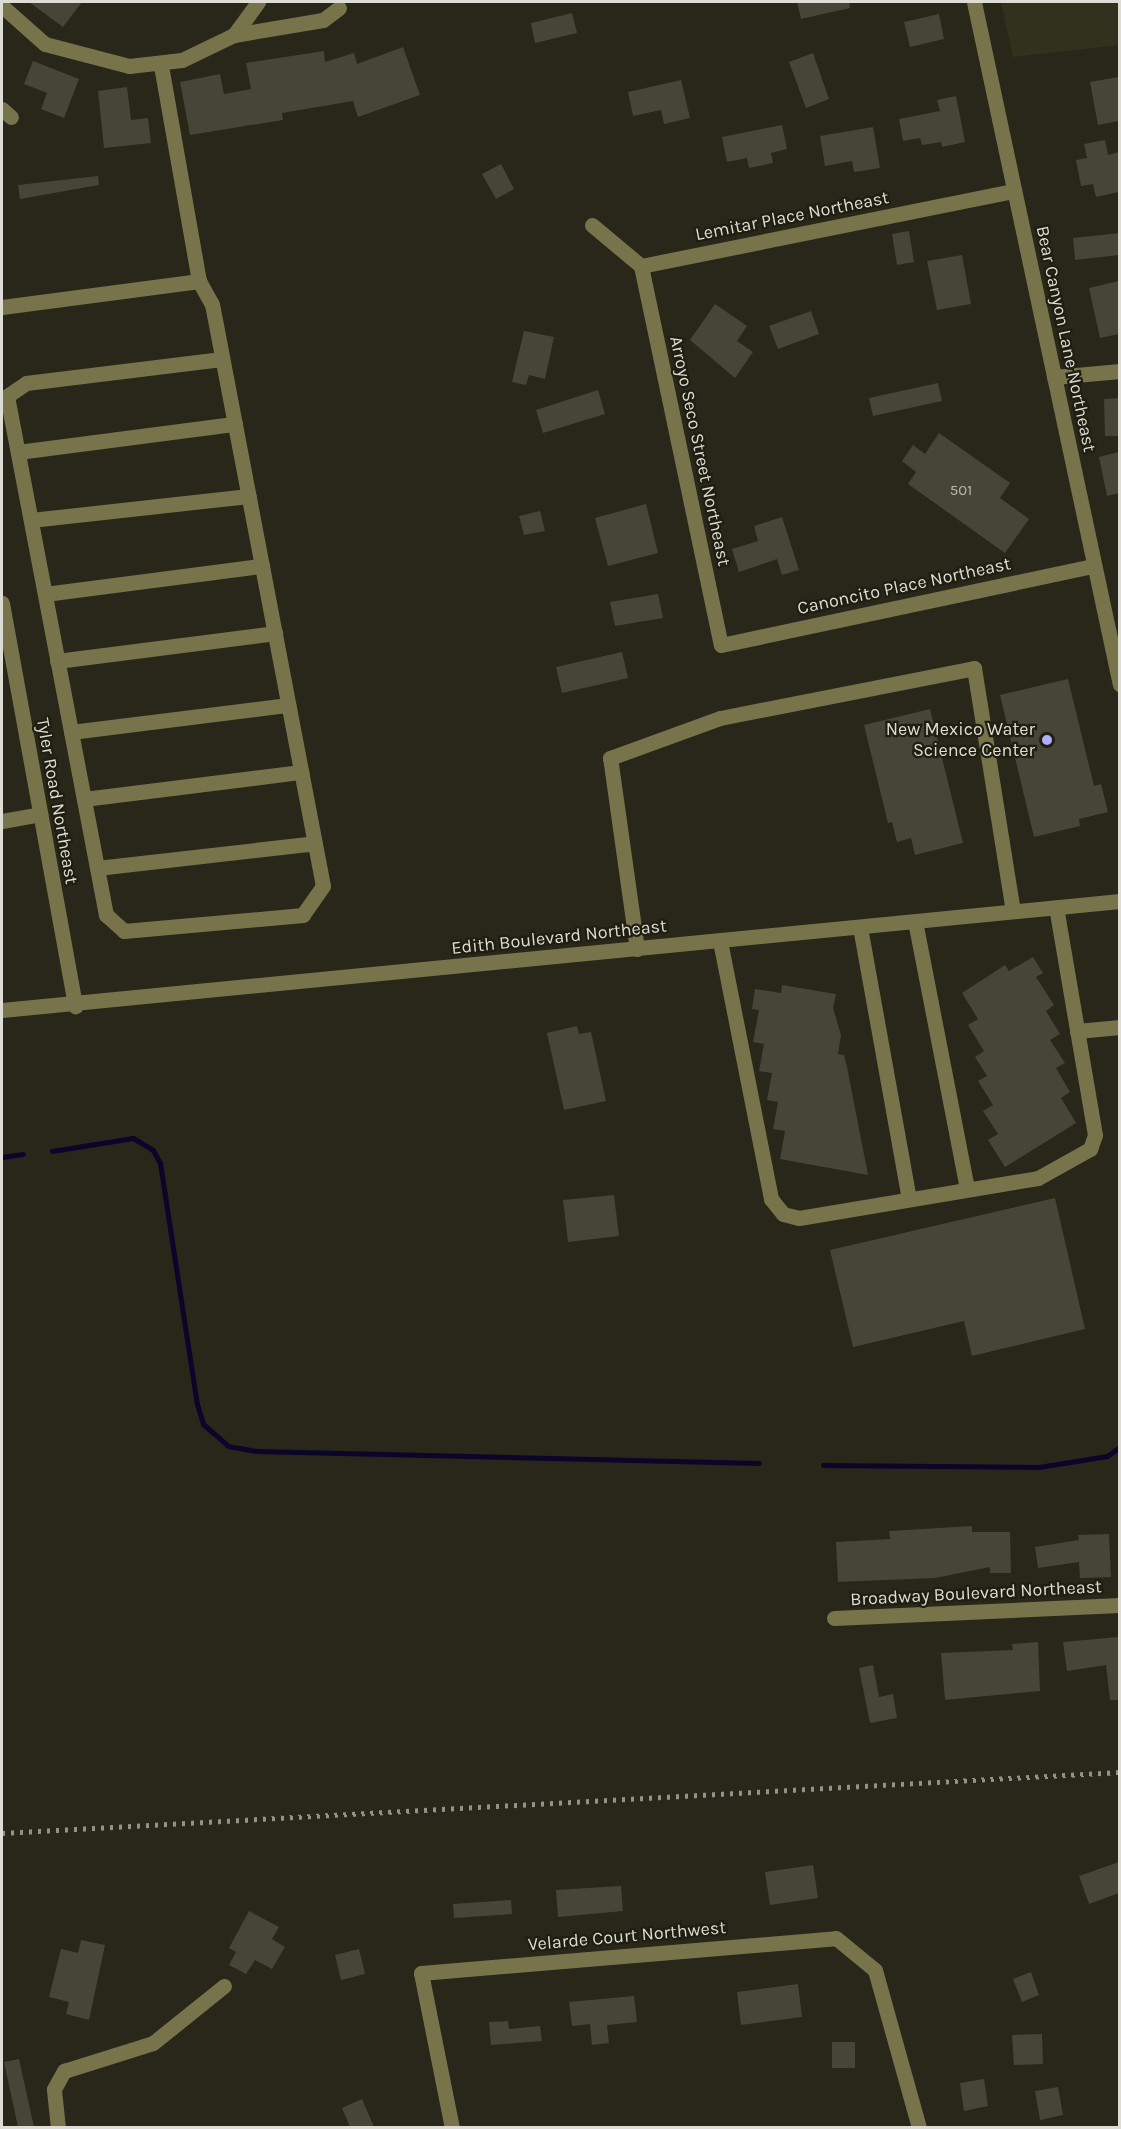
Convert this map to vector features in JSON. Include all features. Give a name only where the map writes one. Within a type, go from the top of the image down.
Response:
[{"type":"street","points":[[234,34],[258,2]]},
{"type":"street","name":"Bear Canyon Lane Northeast","points":[[974,2],[1119,685]]},
{"type":"street","points":[[2,6],[45,44],[129,66],[161,65],[182,60],[234,34],[323,20],[339,8]]},
{"type":"street","points":[[161,65],[199,281],[212,304],[323,886],[303,915],[124,931],[106,915],[7,396],[26,383],[222,359]]},
{"type":"street","name":"Lemitar Place Northeast","points":[[641,266],[1014,191]]},
{"type":"street","points":[[592,225],[641,266]]},
{"type":"street","name":"Arroyo Seco Street Northeast","points":[[641,266],[721,645]]},
{"type":"street","points":[[2,308],[199,281]]},
{"type":"street","points":[[1054,377],[1119,370]]},
{"type":"street","points":[[18,452],[235,424]]},
{"type":"street","points":[[31,520],[249,496]]},
{"type":"street","points":[[45,594],[262,566]]},
{"type":"street","name":"Canoncito Place Northeast","points":[[721,645],[1094,566]]},
{"type":"street","name":"Tyler Road Northeast","points":[[2,603],[75,1006]]},
{"type":"street","points":[[57,661],[275,633]]},
{"type":"street","points":[[637,949],[609,758],[720,718],[974,668],[1013,911]]},
{"type":"street","points":[[71,732],[288,705]]},
{"type":"street","points":[[84,799],[301,772]]},
{"type":"street","points":[[2,821],[40,814]]},
{"type":"street","points":[[97,868],[315,843]]},
{"type":"street","name":"Edith Boulevard Northeast","points":[[2,1011],[75,1006],[1119,901]]},
{"type":"street","points":[[720,941],[771,1199],[783,1214],[799,1218],[967,1188],[1038,1178],[1090,1149],[1095,1135],[1056,907]]},
{"type":"street","points":[[915,921],[967,1188]]},
{"type":"street","points":[[860,927],[909,1198]]},
{"type":"street","points":[[1077,1031],[1119,1027]]},
{"type":"street","name":"Broadway Boulevard Northeast","points":[[834,1618],[1119,1605]]},
{"type":"street","name":"Velarde Court Northwest","points":[[452,2127],[421,1973],[836,1938],[875,1970],[919,2127]]},
{"type":"street","points":[[58,2127],[54,2089],[64,2071],[153,2043],[224,1986]]},
{"type":"shaded area","points":[[1001,2],[1119,2],[1119,45],[1013,57]]},
{"type":"building","points":[[29,2],[82,2],[63,27]]},
{"type":"building","points":[[797,2],[849,2],[850,8],[801,19]]},
{"type":"building","points":[[572,13],[577,33],[535,43],[531,23]]},
{"type":"building","points":[[939,14],[944,39],[910,47],[904,22]]},
{"type":"building","points":[[403,47],[420,95],[358,117],[353,101],[282,113],[283,120],[190,135],[180,82],[220,74],[224,94],[251,89],[246,63],[324,51],[325,62],[354,53],[357,64]]},
{"type":"building","points":[[813,53],[829,99],[806,108],[789,62]]},
{"type":"building","points":[[33,61],[79,79],[64,118],[41,109],[47,93],[24,84]]},
{"type":"building","points":[[1118,77],[1119,121],[1098,125],[1090,82]]},
{"type":"building","points":[[681,80],[690,118],[664,124],[661,110],[633,116],[628,92]]},
{"type":"building","points":[[127,87],[131,120],[148,118],[151,143],[104,148],[98,91]]},
{"type":"building","points":[[956,96],[965,142],[942,147],[941,142],[922,145],[920,138],[903,141],[899,119],[940,111],[937,100]]},
{"type":"building","points":[[782,125],[787,149],[771,153],[773,163],[749,168],[747,158],[727,162],[722,137]]},
{"type":"building","points":[[873,127],[880,168],[854,172],[852,161],[825,166],[820,136]]},
{"type":"building","points":[[1105,140],[1108,155],[1119,152],[1119,192],[1096,197],[1093,184],[1081,186],[1076,160],[1087,158],[1084,144]]},
{"type":"building","points":[[501,164],[514,189],[496,199],[482,174]]},
{"type":"building","points":[[98,176],[99,185],[20,199],[18,185]]},
{"type":"building","points":[[909,231],[914,262],[897,265],[892,234]]},
{"type":"building","points":[[1119,233],[1119,255],[1075,260],[1073,238]]},
{"type":"building","points":[[962,255],[971,304],[937,310],[927,261]]},
{"type":"building","points":[[1119,281],[1119,334],[1100,338],[1089,288]]},
{"type":"building","points":[[715,304],[747,326],[737,341],[753,352],[735,378],[690,340]]},
{"type":"building","points":[[811,311],[819,334],[778,349],[769,326]]},
{"type":"building","points":[[524,331],[554,337],[545,379],[529,375],[526,385],[512,382]]},
{"type":"building","points":[[938,383],[942,401],[873,416],[869,398]]},
{"type":"building","points":[[598,390],[605,414],[543,433],[536,410]]},
{"type":"building","points":[[1119,398],[1119,436],[1105,436],[1104,399]]},
{"type":"building","points":[[939,433],[1010,483],[1000,498],[1029,519],[1005,553],[908,484],[916,472],[902,461],[913,445],[925,454]]},
{"type":"building","points":[[1119,452],[1119,493],[1107,496],[1099,457]]},
{"type":"building","points":[[646,504],[658,553],[608,566],[595,518]]},
{"type":"building","points":[[540,511],[545,531],[524,535],[519,516]]},
{"type":"building","points":[[782,517],[799,570],[782,575],[777,559],[739,572],[732,549],[758,541],[754,526]]},
{"type":"building","points":[[658,594],[663,618],[615,626],[610,602]]},
{"type":"building","points":[[622,652],[628,678],[562,693],[556,667]]},
{"type":"building","name":"New Mexico Water Science Center","points":[[1068,679],[1094,786],[1101,784],[1108,812],[1079,819],[1080,826],[1034,837],[1000,695]]},
{"type":"building","points":[[930,709],[963,843],[915,855],[911,838],[897,842],[892,822],[888,823],[864,725]]},
{"type":"building","points":[[1033,957],[1043,973],[1036,977],[1054,1005],[1046,1011],[1060,1034],[1050,1040],[1065,1063],[1056,1068],[1070,1092],[1061,1098],[1076,1123],[1005,1167],[988,1140],[998,1134],[983,1111],[993,1105],[978,1081],[987,1076],[975,1057],[984,1051],[968,1025],[978,1019],[962,993],[1005,965],[1009,971]]},
{"type":"building","points":[[782,985],[836,994],[833,1008],[841,1035],[838,1054],[844,1055],[847,1067],[868,1175],[780,1159],[785,1131],[773,1129],[778,1102],[767,1100],[772,1073],[759,1071],[764,1044],[753,1042],[759,1010],[752,1009],[755,989],[781,993]]},
{"type":"building","points":[[577,1026],[579,1034],[591,1032],[606,1101],[564,1110],[547,1033]]},
{"type":"building","points":[[614,1195],[619,1236],[568,1242],[563,1200]]},
{"type":"building","points":[[1055,1198],[1085,1329],[972,1356],[964,1321],[853,1347],[830,1250]]},
{"type":"building","points":[[972,1526],[972,1532],[1010,1532],[1011,1573],[990,1573],[990,1567],[935,1578],[838,1582],[836,1542],[890,1539],[889,1531]]},
{"type":"building","points":[[1109,1534],[1111,1577],[1080,1578],[1079,1562],[1038,1568],[1035,1547],[1079,1540],[1078,1535]]},
{"type":"building","points":[[1119,1637],[1119,1700],[1110,1700],[1106,1665],[1067,1671],[1063,1642]]},
{"type":"building","points":[[1038,1642],[1040,1691],[945,1700],[941,1653],[1013,1650],[1012,1644]]},
{"type":"building","points":[[873,1665],[879,1697],[893,1694],[897,1718],[870,1723],[859,1668]]},
{"type":"building","points":[[1119,1862],[1119,1893],[1089,1904],[1079,1876]]},
{"type":"building","points":[[813,1865],[818,1898],[770,1905],[765,1872]]},
{"type":"building","points":[[621,1886],[623,1911],[558,1917],[556,1890]]},
{"type":"building","points":[[511,1900],[512,1914],[454,1918],[453,1904]]},
{"type":"building","points":[[249,1911],[279,1927],[272,1939],[285,1947],[272,1969],[255,1960],[246,1974],[229,1965],[236,1952],[229,1948]]},
{"type":"building","points":[[81,1940],[105,1945],[89,2020],[66,2014],[69,2002],[49,1997],[61,1949],[78,1953]]},
{"type":"building","points":[[359,1949],[365,1974],[341,1980],[335,1955]]},
{"type":"building","points":[[1031,1972],[1039,1995],[1022,2002],[1013,1979]]},
{"type":"building","points":[[798,1984],[802,2017],[741,2025],[737,1992]]},
{"type":"building","points":[[634,1996],[637,2022],[607,2025],[609,2043],[592,2045],[590,2024],[572,2026],[569,2002]]},
{"type":"building","points":[[508,2021],[509,2029],[540,2026],[542,2041],[491,2045],[489,2022]]},
{"type":"building","points":[[1042,2034],[1043,2064],[1014,2065],[1012,2035]]},
{"type":"building","points":[[832,2042],[855,2042],[855,2068],[832,2068]]},
{"type":"building","points":[[19,2059],[34,2127],[18,2127],[4,2062]]},
{"type":"building","points":[[984,2079],[988,2106],[964,2111],[960,2083]]},
{"type":"building","points":[[1058,2087],[1063,2115],[1040,2120],[1035,2091]]},
{"type":"building","points":[[362,2099],[374,2127],[350,2127],[342,2108]]},
{"type":"waterway","points":[[52,1151],[133,1138],[153,1150],[160,1163],[197,1404],[203,1424],[228,1446],[257,1451],[759,1463]]},
{"type":"waterway","points":[[2,1157],[23,1154]]},
{"type":"waterway","points":[[823,1465],[1039,1467],[1107,1456],[1120,1447]]},
{"type":"railway","points":[[2,1833],[1120,1772]]},
{"type":"place","name":"New Mexico Water Science Center","points":[[1047,740]]}]
